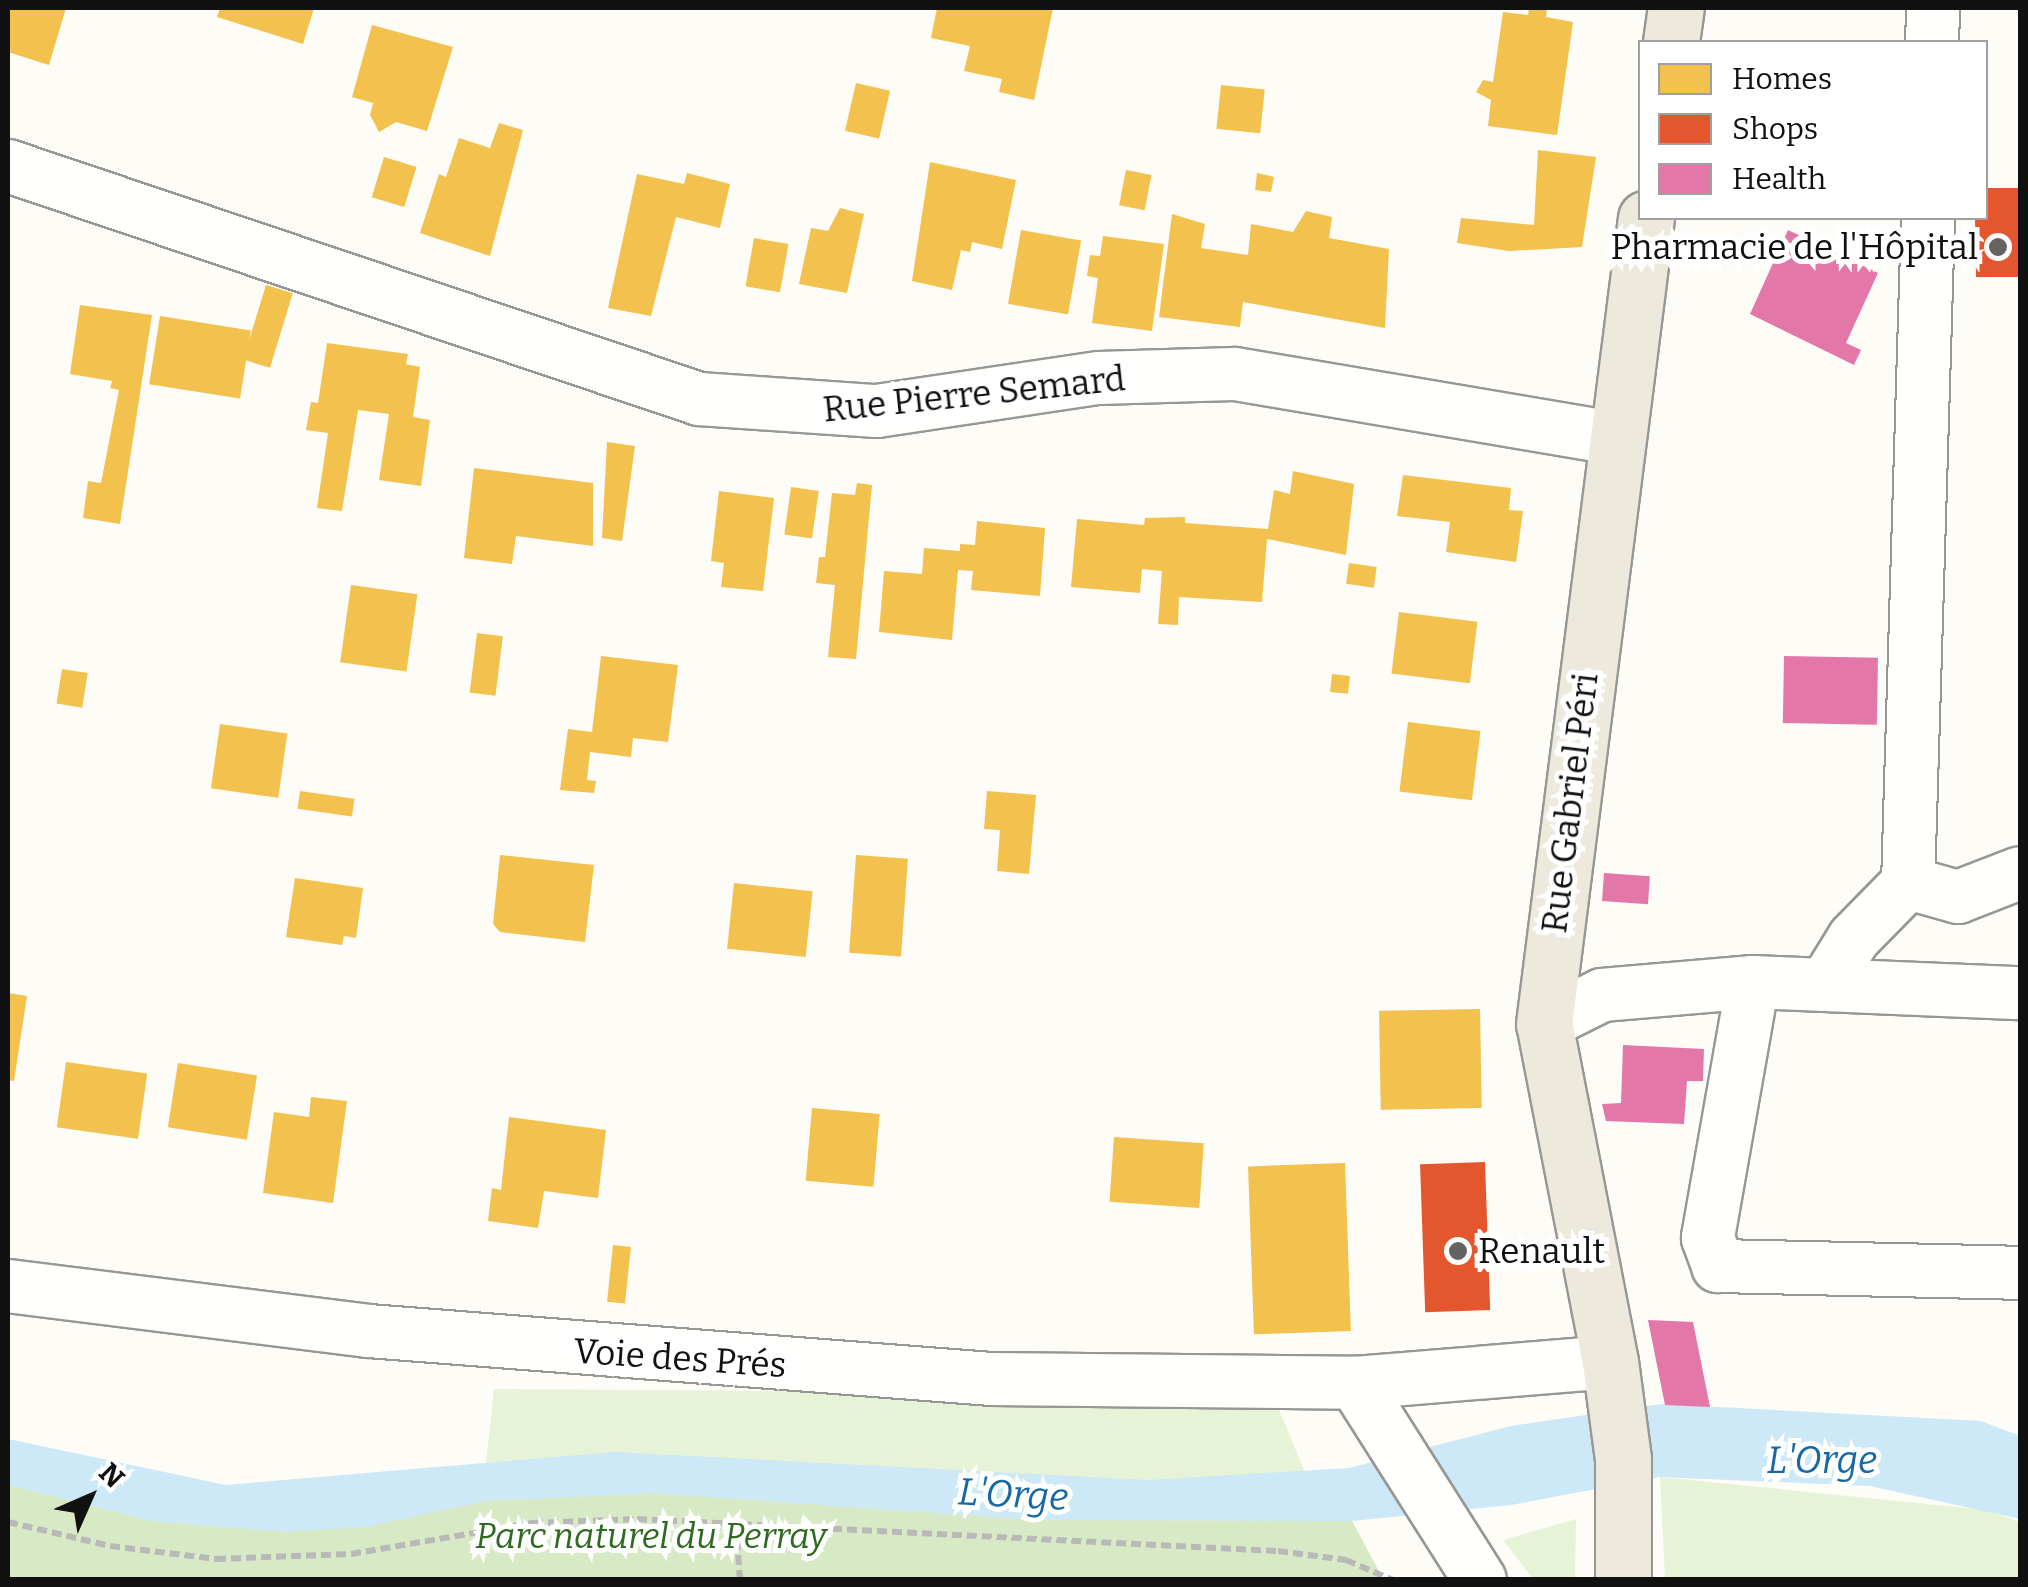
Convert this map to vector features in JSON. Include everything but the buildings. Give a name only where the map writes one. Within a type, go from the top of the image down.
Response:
[{"type":"main road","points":[[1671,40],[1676,8]]},
{"type":"main road","name":"Rue Gabriel Péri","points":[[1618,1544],[1612,1374],[1544,1024],[1614,438],[1646,220]]},
{"type":"street","points":[[1932,40],[1934,8]]},
{"type":"street","name":"Rue Pierre Semard","points":[[8,166],[699,399],[877,411],[1099,378],[1235,374],[1614,438]]},
{"type":"street","points":[[1825,984],[1854,938],[1908,883],[1928,220]]},
{"type":"street","points":[[1908,883],[1958,897],[2020,872]]},
{"type":"street","points":[[1753,982],[1708,1238],[1718,1266],[2020,1273]]},
{"type":"street","points":[[1544,1024],[1602,995],[1753,982],[2020,993]]},
{"type":"street","name":"Voie des Prés","points":[[8,1286],[212,1314],[702,1361],[992,1379],[1359,1392],[1612,1374]]},
{"type":"street","points":[[1359,1392],[1480,1580]]},
{"type":"path","points":[[8,1522],[110,1546],[216,1558],[351,1554],[533,1523],[736,1525],[1278,1551],[1346,1560],[1394,1580]]},
{"type":"path","points":[[736,1525],[740,1580]]},
{"type":"green space","points":[[494,1389],[1273,1395],[1325,1521],[1352,1521],[1383,1579],[8,1579],[8,1485],[482,1501]]},
{"type":"green space","points":[[1660,1477],[1987,1510],[2020,1522],[2020,1579],[1665,1579]]},
{"type":"green space","name":"Parc naturel du Perray","points":[[8,1485],[152,1521],[286,1532],[486,1501],[652,1493],[1036,1520],[1352,1521],[1383,1579],[8,1579]]},
{"type":"green space","points":[[1576,1519],[1575,1579],[1533,1579],[1503,1540]]},
{"type":"water","name":"L'Orge","points":[[1662,1404],[1981,1421],[2020,1436],[2020,1519],[1870,1486],[1660,1477],[1511,1505],[1352,1521],[1036,1520],[652,1493],[486,1501],[365,1527],[286,1532],[152,1521],[8,1485],[8,1439],[226,1485],[614,1452],[1149,1480],[1349,1468],[1511,1426]]},
{"type":"place","name":"Pharmacie de l'Hôpital","points":[[1998,247]]},
{"type":"place","name":"Renault","points":[[1458,1251]]}]
